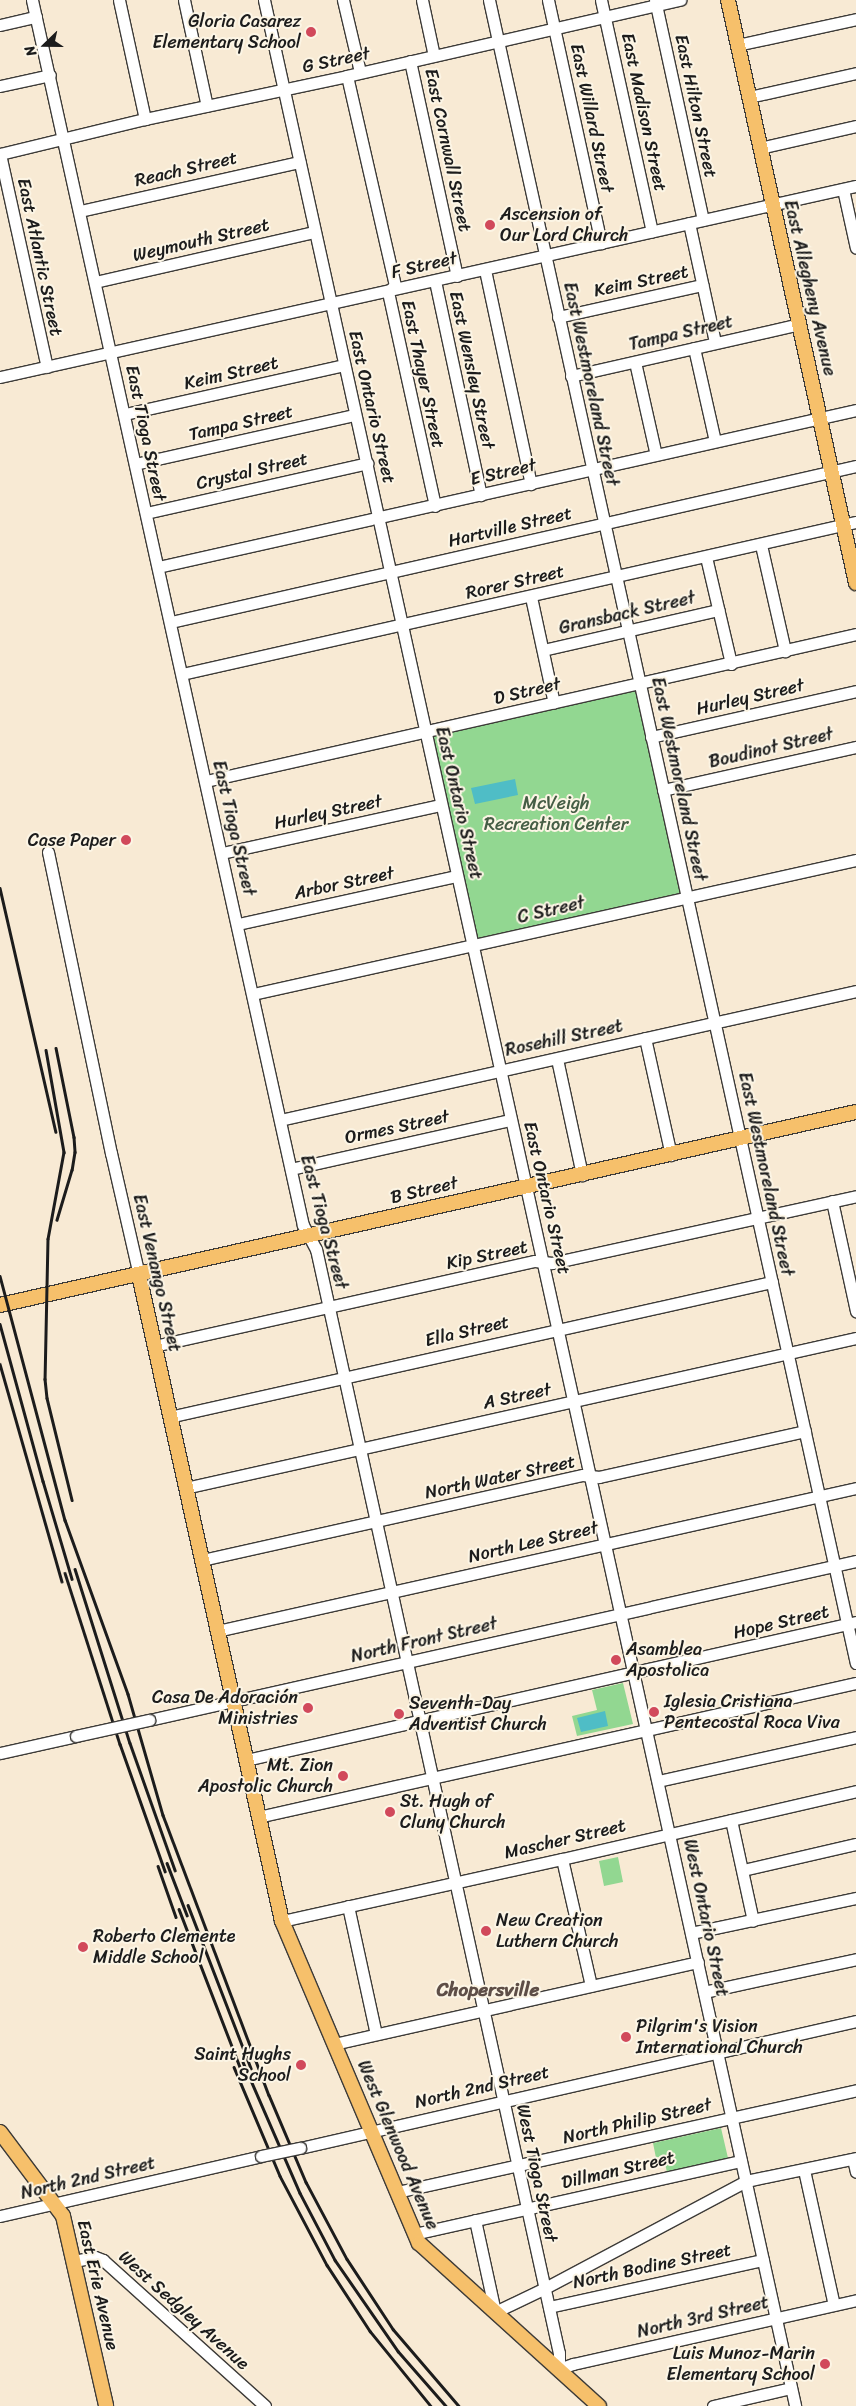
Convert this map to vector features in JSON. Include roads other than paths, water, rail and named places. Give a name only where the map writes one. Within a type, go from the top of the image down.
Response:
[{"type":"main road","name":"East Allegheny Avenue","points":[[728,0],[820,418],[830,472],[849,524],[856,584]]},
{"type":"main road","name":"B Street","points":[[0,1305],[856,1112]]},
{"type":"main road","name":"East Venango Street","points":[[139,1275],[258,1817]]},
{"type":"main road","name":"West Glenwood Avenue","points":[[258,1817],[282,1921],[419,2243],[599,2406]]},
{"type":"main road","name":"East Erie Avenue","points":[[0,2132],[55,2203],[66,2226],[106,2406]]},
{"type":"street","name":"East Tioga Street","points":[[32,0],[238,924],[303,1225],[316,1249],[407,1662]]},
{"type":"street","points":[[119,0],[145,119]]},
{"type":"street","points":[[184,0],[207,106]]},
{"type":"street","name":"East Ontario Street","points":[[264,0],[621,1614]]},
{"type":"street","points":[[343,0],[360,72]]},
{"type":"street","name":"East Cornwall Street","points":[[422,0],[434,56]]},
{"type":"street","name":"East Westmoreland Street","points":[[488,0],[834,1566],[852,1623],[856,1663]]},
{"type":"street","name":"East Willard Street","points":[[548,0],[601,243]]},
{"type":"street","name":"East Madison Street","points":[[601,0],[652,231]]},
{"type":"street","name":"G Street","points":[[0,154],[145,119],[605,18],[655,3],[680,0]]},
{"type":"street","name":"East Hilton Street","points":[[655,3],[703,220]]},
{"type":"street","points":[[0,25],[36,17]]},
{"type":"street","points":[[737,45],[856,19]]},
{"type":"street","name":"East Cornwall Street","points":[[410,61],[457,276]]},
{"type":"street","points":[[749,97],[856,72]]},
{"type":"street","points":[[0,86],[50,75]]},
{"type":"street","name":"East Thayer Street","points":[[347,76],[395,285],[388,292],[434,506]]},
{"type":"street","points":[[760,148],[856,126]]},
{"type":"street","name":"East Atlantic Street","points":[[0,154],[47,368]]},
{"type":"street","name":"Reach Street","points":[[80,211],[300,162]]},
{"type":"street","name":"F Street","points":[[0,377],[388,292],[856,186]]},
{"type":"street","points":[[843,189],[856,248]]},
{"type":"street","points":[[689,223],[715,342]]},
{"type":"street","name":"Weymouth Street","points":[[95,282],[314,232]]},
{"type":"street","points":[[485,270],[531,484]]},
{"type":"street","name":"East Wensley Street","points":[[435,281],[481,496]]},
{"type":"street","name":"Keim Street","points":[[558,317],[702,285]]},
{"type":"street","name":"Tampa Street","points":[[571,376],[799,324]]},
{"type":"street","points":[[694,348],[715,442]]},
{"type":"street","points":[[635,362],[656,455]]},
{"type":"street","name":"Keim Street","points":[[125,414],[344,365]]},
{"type":"street","name":"E Street","points":[[158,567],[380,519],[856,410]]},
{"type":"street","name":"Tampa Street","points":[[135,464],[355,415]]},
{"type":"street","name":"Crystal Street","points":[[146,513],[367,463]]},
{"type":"street","name":"Hartville Street","points":[[171,622],[856,466]]},
{"type":"street","name":"Rorer Street","points":[[182,674],[849,524]]},
{"type":"street","points":[[761,545],[785,651]]},
{"type":"street","points":[[706,557],[731,664]]},
{"type":"street","points":[[531,596],[554,703]]},
{"type":"street","name":"Gransback Street","points":[[543,650],[628,629],[718,610]]},
{"type":"street","name":"D Street","points":[[206,781],[731,664],[856,634]]},
{"type":"street","name":"Hurley Street","points":[[652,737],[856,690]]},
{"type":"street","name":"Boudinot Street","points":[[664,790],[856,747]]},
{"type":"street","name":"Hurley Street","points":[[222,854],[441,805]]},
{"type":"street","name":"East Venango Street","points":[[48,852],[110,1153],[139,1275]]},
{"type":"street","name":"C Street","points":[[252,994],[856,860]]},
{"type":"street","name":"Arbor Street","points":[[238,924],[457,876]]},
{"type":"street","name":"Rosehill Street","points":[[280,1120],[856,991]]},
{"type":"street","points":[[645,1038],[670,1155]]},
{"type":"street","points":[[556,1059],[582,1175]]},
{"type":"street","name":"Ormes Street","points":[[291,1168],[511,1120]]},
{"type":"street","name":"Kip Street","points":[[154,1346],[535,1261],[552,1263],[856,1196]]},
{"type":"street","points":[[832,1201],[856,1311]]},
{"type":"street","name":"Ella Street","points":[[169,1416],[772,1282]]},
{"type":"street","name":"A Street","points":[[185,1488],[856,1338]]},
{"type":"street","name":"North Water Street","points":[[202,1560],[583,1475],[599,1478],[805,1431]]},
{"type":"street","name":"North Lee Street","points":[[217,1631],[856,1488]]},
{"type":"street","name":"North Front Street","points":[[0,1753],[856,1561]]},
{"type":"street","name":"West Ontario Street","points":[[621,1614],[795,2406]]},
{"type":"street","name":"Hope Street","points":[[246,1760],[852,1623]]},
{"type":"street","name":"West Tioga Street","points":[[407,1662],[560,2356],[559,2369]]},
{"type":"street","points":[[258,1817],[856,1683]]},
{"type":"street","points":[[658,1781],[856,1737]]},
{"type":"street","name":"Mascher Street","points":[[282,1921],[856,1791]]},
{"type":"street","points":[[731,1820],[753,1920]]},
{"type":"street","points":[[743,1870],[856,1844]]},
{"type":"street","points":[[562,1859],[591,1986]]},
{"type":"street","points":[[691,1934],[856,1898]]},
{"type":"street","points":[[348,1906],[376,2034]]},
{"type":"street","points":[[704,1992],[856,1959]]},
{"type":"street","points":[[334,2044],[698,1962]]},
{"type":"street","name":"North 2nd Street","points":[[0,2216],[856,2021]]},
{"type":"street","name":"North Philip Street","points":[[397,2192],[856,2090]]},
{"type":"street","points":[[475,2220],[495,2312],[545,2288],[746,2181],[854,2159],[856,2172]]},
{"type":"street","name":"Dillman Street","points":[[414,2234],[741,2161]]},
{"type":"street","points":[[804,2170],[834,2305]]},
{"type":"street","name":"West Sedgley Avenue","points":[[74,2261],[95,2257],[103,2260],[265,2406]]},
{"type":"street","name":"North Bodine Street","points":[[549,2307],[763,2260]]},
{"type":"street","name":"North 3rd Street","points":[[559,2369],[573,2364],[856,2300]]},
{"type":"street","points":[[713,2406],[791,2388]]},
{"type":"water","points":[[515,779],[518,795],[475,804],[471,788]]},
{"type":"water","points":[[605,1711],[608,1726],[581,1732],[577,1718]]},
{"type":"railway","points":[[0,888],[56,1132]]},
{"type":"railway","points":[[56,1048],[74,1137],[75,1152],[72,1170],[57,1220]]},
{"type":"railway","points":[[46,1050],[64,1152],[48,1239],[45,1379],[47,1398],[72,1500]]},
{"type":"railway","points":[[0,1276],[65,1520],[128,1694],[163,1815],[269,2095],[306,2182],[347,2259],[393,2329],[459,2406]]},
{"type":"railway","points":[[0,1324],[72,1579]]},
{"type":"railway","points":[[0,1364],[62,1581]]},
{"type":"railway","points":[[75,1569],[130,1743],[175,1870]]},
{"type":"railway","points":[[65,1573],[120,1744],[165,1871]]},
{"type":"railway","points":[[167,1863],[187,1915]]},
{"type":"railway","points":[[158,1866],[176,1917]]},
{"type":"railway","points":[[188,1905],[251,2068]]},
{"type":"railway","points":[[179,1909],[242,2072]]},
{"type":"railway","points":[[243,2062],[300,2193],[335,2260],[398,2351],[446,2406]]},
{"type":"railway","points":[[234,2067],[280,2176],[327,2265],[370,2331],[431,2406]]},
{"type":"place","name":"Gloria Casarez Elementary School","points":[[311,32]]},
{"type":"place","name":"Ascension of Our Lord Church","points":[[490,225]]},
{"type":"place","name":"Case Paper","points":[[126,840]]},
{"type":"place","name":"Asamblea Apostolica","points":[[616,1660]]},
{"type":"place","name":"Casa De Adoración Ministries","points":[[308,1708]]},
{"type":"place","name":"Iglesia Cristiana Pentecostal Roca Viva","points":[[654,1712]]},
{"type":"place","name":"Seventh-Day Adventist Church","points":[[399,1714]]},
{"type":"place","name":"Mt. Zion Apostolic Church","points":[[343,1776]]},
{"type":"place","name":"St. Hugh of Cluny Church","points":[[390,1812]]},
{"type":"place","name":"New Creation Luthern Church","points":[[486,1931]]},
{"type":"place","name":"Roberto Clemente Middle School","points":[[83,1947]]},
{"type":"place","name":"Pilgrim's Vision International Church","points":[[626,2037]]},
{"type":"place","name":"Saint Hughs School","points":[[301,2065]]},
{"type":"place","name":"Luis Munoz-Marin Elementary School","points":[[825,2364]]},
{"type":"district","name":"Chopersville","points":[[488,1990]]},
{"type":"park label","name":"McVeigh Recreation Center","points":[[556,814]]}]
